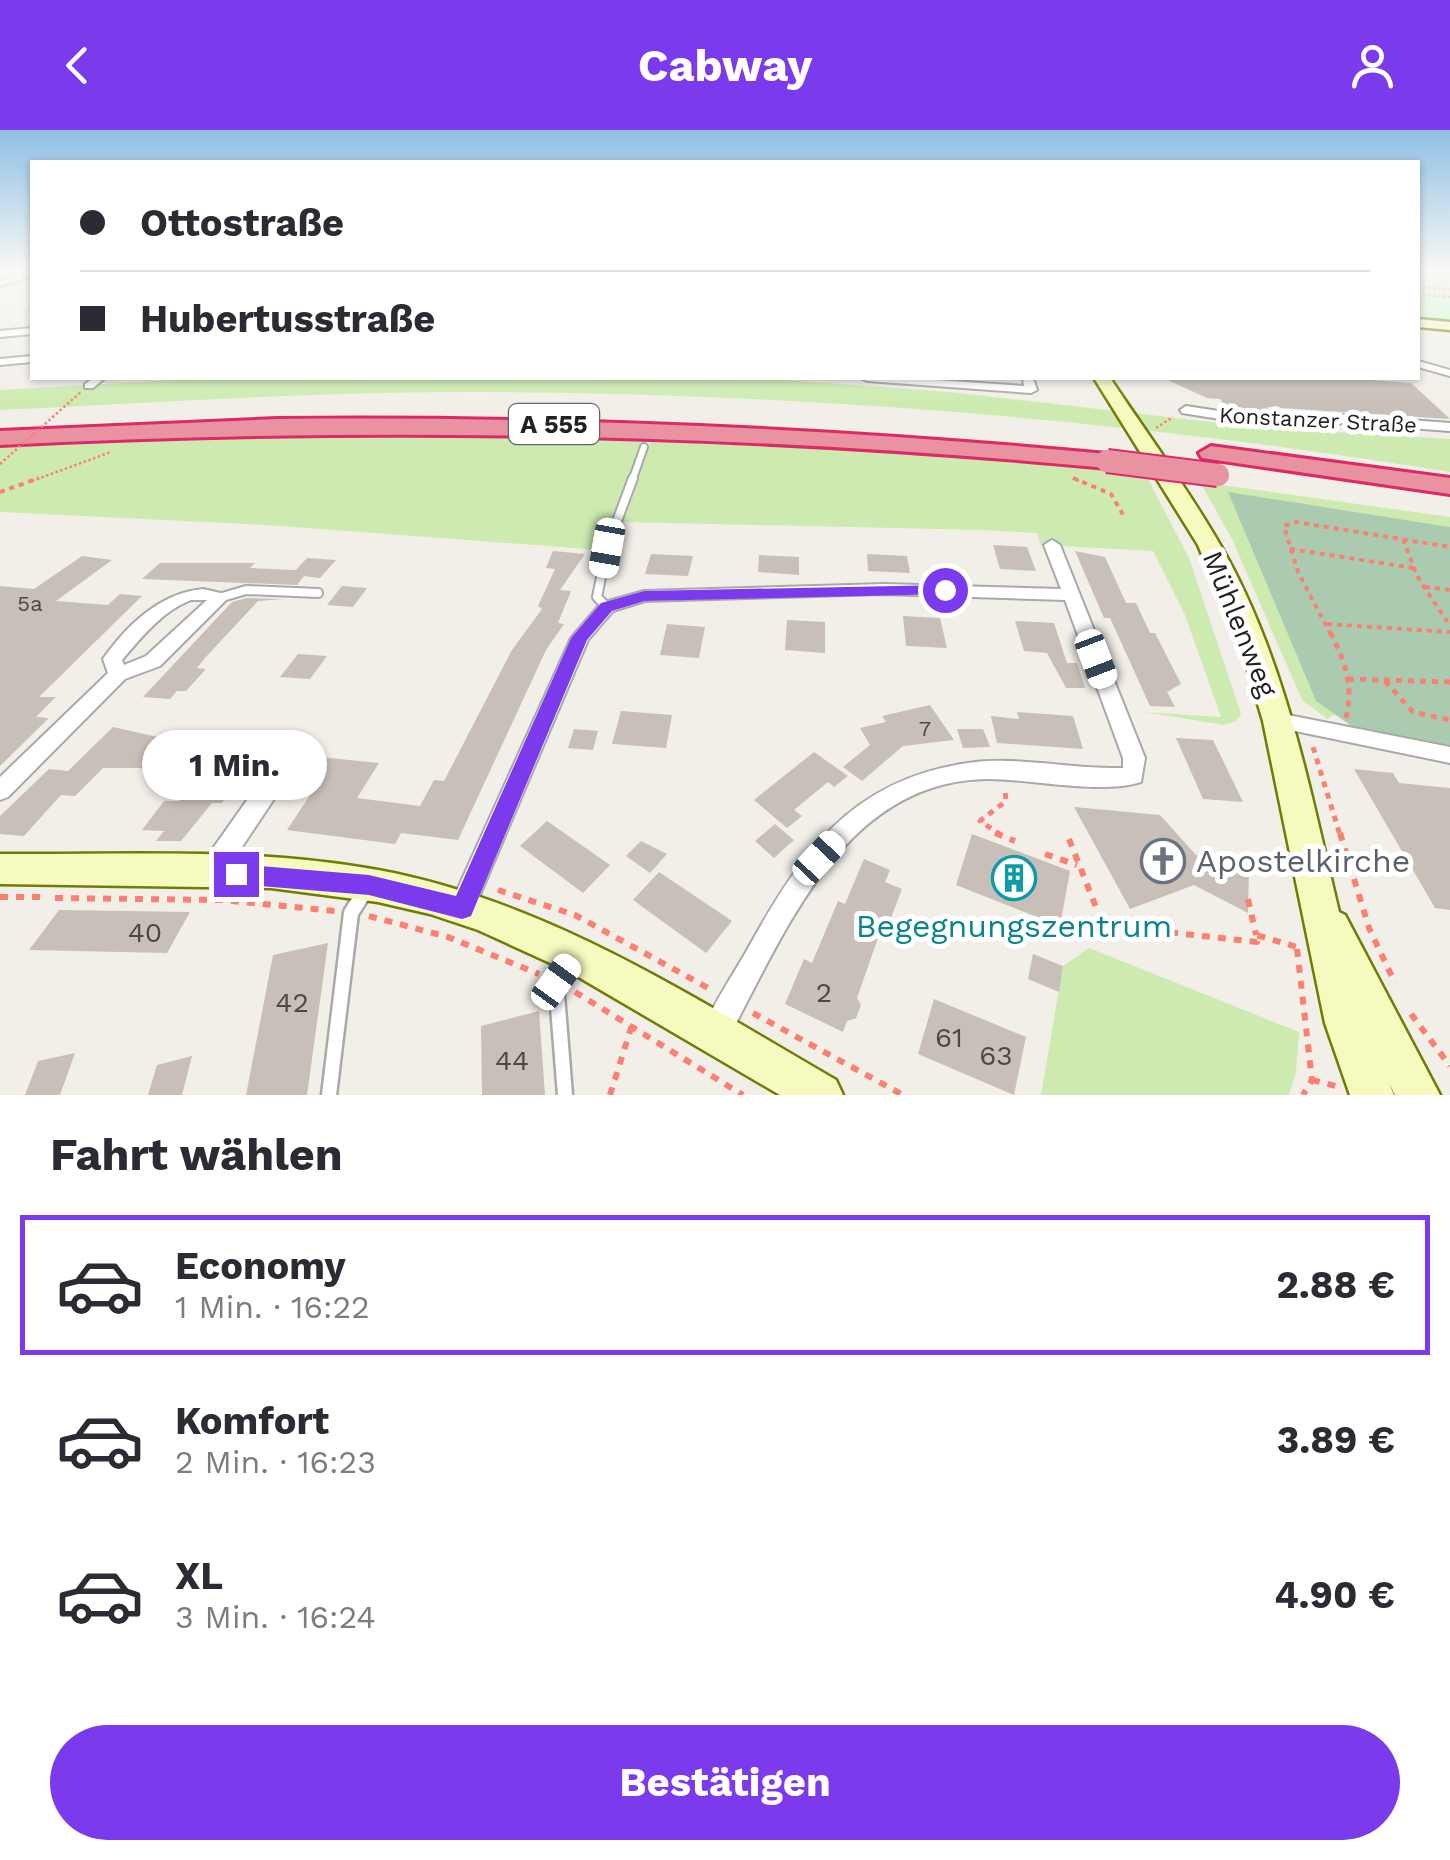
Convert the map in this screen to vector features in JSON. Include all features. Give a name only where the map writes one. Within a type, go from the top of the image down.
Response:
[{"type":"highway","name":"A 555","points":[[0,418],[362,404],[587,405],[803,413],[1214,464],[1450,486]]},
{"type":"highway","name":"A 555","points":[[0,438],[350,424],[584,424],[1103,450]]},
{"type":"highway","name":"A 555","points":[[1214,464],[1450,508]]},
{"type":"street","points":[[1420,323],[1450,326]]},
{"type":"street","points":[[0,334],[30,331]]},
{"type":"street","points":[[1,362],[30,359]]},
{"type":"street","points":[[1420,365],[1450,364]]},
{"type":"street","points":[[1420,365],[1450,373]]},
{"type":"street","points":[[897,380],[1031,390],[1028,380]]},
{"type":"street","name":"Mühlenweg","points":[[1103,380],[1209,545],[1241,613],[1278,721],[1345,1023],[1372,1095]]},
{"type":"street","name":"Konstanzer Straße","points":[[1186,410],[1264,422],[1341,419],[1450,427]]},
{"type":"street","points":[[716,1032],[775,918],[840,836],[878,804],[910,785],[945,774],[999,771],[1133,776],[1134,758],[1052,545]]},
{"type":"street","points":[[462,908],[580,638],[607,607],[644,596],[884,589],[1072,595]]},
{"type":"street","points":[[0,791],[118,674],[153,661],[219,598],[202,591],[177,596],[112,658],[118,674]]},
{"type":"street","points":[[1278,721],[1450,755]]},
{"type":"street","points":[[211,872],[294,750]]},
{"type":"street","points":[[0,868],[211,872],[360,899],[462,908],[566,967],[716,1032],[821,1095]]},
{"type":"street","name":"Mühlenweg","points":[[1316,896],[1418,1095]]},
{"type":"lane","points":[[607,607],[596,597],[607,548],[644,447]]},
{"type":"lane","points":[[219,598],[246,590],[318,593]]},
{"type":"lane","points":[[329,1095],[360,899]]},
{"type":"lane","points":[[566,967],[566,1095]]},
{"type":"path","points":[[0,464],[90,385]]},
{"type":"path","points":[[1155,428],[1186,410]]},
{"type":"path","points":[[0,492],[114,451]]},
{"type":"path","points":[[1056,476],[1086,480],[1107,490],[1125,518]]},
{"type":"path","points":[[1330,732],[1350,713],[1348,679],[1290,549],[1284,526],[1296,522],[1450,548]]},
{"type":"path","points":[[1403,539],[1414,568],[1450,629]]},
{"type":"path","points":[[1290,549],[1414,568]]},
{"type":"path","points":[[1424,587],[1450,590]]},
{"type":"path","points":[[1441,612],[1450,614]]},
{"type":"path","points":[[1326,624],[1450,629]]},
{"type":"path","points":[[1348,679],[1450,682]]},
{"type":"path","points":[[1384,680],[1413,712],[1450,720]]},
{"type":"path","points":[[999,771],[1006,801],[980,820],[988,830],[1015,840]]},
{"type":"path","points":[[1068,838],[1098,920],[1111,928],[1257,942],[1248,899]]},
{"type":"path","points":[[1046,854],[1077,865]]},
{"type":"path","points":[[0,897],[360,899],[448,937],[566,967],[632,1026],[742,1095]]},
{"type":"path","points":[[1295,933],[1312,1080],[1302,1095]]},
{"type":"path","points":[[1256,935],[1297,947]]},
{"type":"path","points":[[610,1095],[632,1026]]},
{"type":"green space","points":[[1420,315],[1450,315],[1450,324],[1420,321]]},
{"type":"green space","points":[[176,380],[783,380],[951,392],[1254,427],[1450,439],[1450,472],[1081,423],[833,403],[585,393],[404,392],[0,410],[0,390]]},
{"type":"green space","points":[[275,433],[650,433],[987,456],[1146,475],[1189,558],[1241,714],[1236,721],[1224,725],[1145,712],[1221,717],[1185,615],[1153,551],[1041,545],[1037,533],[622,522],[650,442],[642,442],[600,550],[267,525],[0,512],[0,445]]},
{"type":"green space","points":[[1200,482],[1450,517],[1450,527],[1229,493],[1316,701],[1335,714],[1327,719],[1302,700],[1232,539]]},
{"type":"green space","points":[[1228,492],[1450,527],[1450,749],[1351,732],[1353,727],[1316,701]]},
{"type":"green space","points":[[1089,948],[1299,1032],[1296,1072],[1289,1095],[1041,1095],[1063,966]]},
{"type":"building","points":[[1167,380],[1411,383],[1450,419],[1267,407],[1273,414],[1264,414],[1228,409],[1220,399],[1207,398]]},
{"type":"building","points":[[993,545],[1027,547],[1036,571],[1000,569]]},
{"type":"building","points":[[553,551],[585,554],[560,590],[571,591],[558,623],[564,624],[546,650],[458,840],[401,833],[395,844],[287,830],[318,783],[303,781],[320,757],[379,763],[357,798],[420,806],[434,780],[444,781],[512,650],[542,609],[538,606],[555,569],[546,568]]},
{"type":"building","points":[[1075,551],[1105,557],[1126,603],[1136,603],[1181,684],[1167,692],[1175,707],[1150,706],[1110,618],[1104,618]]},
{"type":"building","points":[[651,554],[693,556],[688,576],[645,574]]},
{"type":"building","points":[[867,554],[907,556],[910,573],[868,571]]},
{"type":"building","points":[[759,555],[799,557],[799,575],[758,572]]},
{"type":"building","points":[[82,556],[112,560],[56,601],[108,605],[120,594],[142,596],[39,697],[56,697],[36,717],[49,718],[0,766],[0,586],[34,589]]},
{"type":"building","points":[[307,558],[336,560],[320,578],[304,576],[297,585],[142,579],[160,563],[255,563],[250,568],[296,570]]},
{"type":"building","points":[[342,586],[367,588],[353,607],[327,605]]},
{"type":"building","points":[[247,598],[284,599],[258,601],[204,659],[197,668],[206,669],[186,691],[177,691],[170,699],[143,697],[232,602]]},
{"type":"building","points":[[903,616],[940,618],[947,648],[906,646]]},
{"type":"building","points":[[787,620],[825,622],[825,653],[785,650]]},
{"type":"building","points":[[1015,621],[1054,623],[1067,663],[1077,663],[1085,688],[1066,688],[1047,653],[1024,651]]},
{"type":"building","points":[[667,624],[705,627],[699,658],[660,655]]},
{"type":"building","points":[[298,654],[327,656],[310,679],[280,677]]},
{"type":"building","points":[[930,705],[954,740],[903,746],[862,781],[843,767],[870,745],[860,728],[886,722],[882,716]]},
{"type":"building","points":[[621,711],[672,715],[666,748],[612,744]]},
{"type":"building","points":[[1017,712],[1073,716],[1083,749],[997,743],[991,716],[1019,719]]},
{"type":"building","points":[[113,727],[180,742],[165,759],[155,758],[147,768],[103,768],[75,796],[61,795],[24,836],[0,834],[0,816],[49,769],[68,771]]},
{"type":"building","points":[[574,729],[598,731],[593,750],[568,748]]},
{"type":"building","points":[[957,729],[983,729],[990,747],[963,748]]},
{"type":"building","points":[[1176,738],[1213,740],[1243,802],[1203,799]]},
{"type":"building","points":[[814,752],[848,776],[834,787],[828,782],[794,810],[802,816],[787,828],[754,800]]},
{"type":"building","points":[[1354,769],[1393,773],[1399,783],[1450,788],[1450,910],[1435,908]]},
{"type":"building","points":[[208,770],[243,772],[222,803],[212,803],[181,841],[156,841],[164,831],[142,830],[164,801],[179,801]]},
{"type":"building","name":"Apostelkirche","points":[[1074,807],[1160,815],[1196,855],[1249,867],[1248,913],[1194,885],[1130,909]]},
{"type":"building","points":[[547,821],[610,865],[583,893],[520,846]]},
{"type":"building","points":[[775,824],[794,840],[774,858],[755,841]]},
{"type":"building","name":"Begegnungszentrum","points":[[972,834],[1070,871],[1060,926],[956,885]]},
{"type":"building","points":[[641,841],[667,854],[650,873],[626,856]]},
{"type":"building","points":[[864,859],[890,870],[885,882],[902,889],[889,923],[884,921],[857,998],[861,1005],[856,1018],[847,1021],[843,1032],[785,1004],[804,959],[812,963],[838,901],[845,904]]},
{"type":"building","points":[[659,872],[732,921],[706,953],[633,900]]},
{"type":"building","points":[[59,910],[190,912],[167,953],[29,950]]},
{"type":"building","points":[[328,943],[307,1095],[246,1095],[273,955]]},
{"type":"building","points":[[1033,954],[1063,966],[1059,992],[1028,979]]},
{"type":"building","points":[[934,999],[1026,1037],[1014,1095],[918,1054]]},
{"type":"building","points":[[539,1011],[545,1095],[482,1095],[481,1026]]},
{"type":"building","points":[[75,1053],[60,1095],[25,1095],[38,1061]]},
{"type":"building","points":[[192,1056],[182,1095],[148,1095],[157,1065]]},
{"type":"place","name":"Apostelkirche","points":[[1163,861]]},
{"type":"place","name":"Begegnungszentrum","points":[[1014,878]]},
{"type":"route","points":[[236,874],[369,885],[462,908],[580,638],[607,607],[644,596],[945,590]]}]
